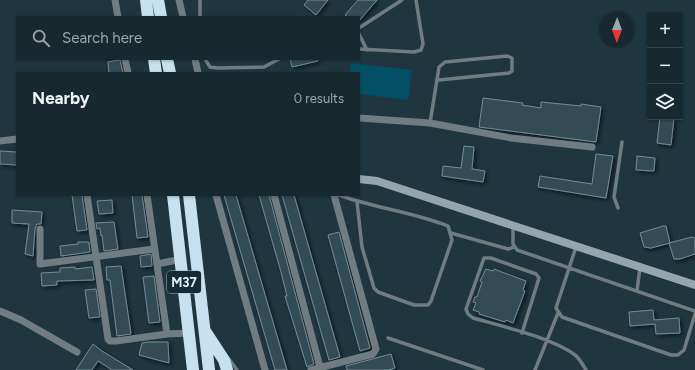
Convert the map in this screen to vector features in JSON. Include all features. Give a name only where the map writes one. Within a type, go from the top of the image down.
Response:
[{"type":"highway","points":[[146,0],[148,16]]},
{"type":"highway","points":[[158,0],[161,16]]},
{"type":"highway","points":[[154,60],[156,72]]},
{"type":"highway","points":[[167,60],[170,72]]},
{"type":"highway","name":"M37","points":[[173,196],[182,259],[193,370]]},
{"type":"highway","name":"M37","points":[[189,196],[209,370]]},
{"type":"highway","points":[[204,330],[228,365]]},
{"type":"highway","points":[[189,333],[190,370]]},
{"type":"street","points":[[115,0],[118,16]]},
{"type":"street","points":[[179,0],[183,16]]},
{"type":"street","points":[[125,60],[128,72]]},
{"type":"street","points":[[194,60],[198,72]]},
{"type":"street","points":[[360,118],[430,123],[511,138],[592,147]]},
{"type":"street","points":[[0,142],[16,139]]},
{"type":"street","points":[[360,179],[377,181],[695,285]]},
{"type":"street","points":[[87,196],[108,339],[110,341],[116,341],[167,334],[189,333]]},
{"type":"street","points":[[147,196],[167,334]]},
{"type":"street","points":[[216,196],[265,370]]},
{"type":"street","points":[[274,196],[320,368]]},
{"type":"street","points":[[310,370],[373,354],[376,346],[334,196]]},
{"type":"street","points":[[40,229],[40,264],[154,249]]},
{"type":"street","points":[[157,264],[182,259]]},
{"type":"street","points":[[0,311],[20,320],[77,352]]},
{"type":"lane","points":[[200,0],[200,16]]},
{"type":"lane","points":[[360,27],[402,0]]},
{"type":"lane","points":[[360,49],[414,52],[421,50],[424,44],[416,0]]},
{"type":"lane","points":[[360,36],[367,50]]},
{"type":"lane","points":[[430,123],[439,80],[440,66],[445,62],[507,56],[512,58],[514,62],[512,71],[509,72],[439,80]]},
{"type":"lane","points":[[206,60],[210,67],[217,68],[264,67],[277,60]]},
{"type":"lane","points":[[618,208],[614,197],[622,142]]},
{"type":"lane","points":[[342,196],[357,202],[433,220],[448,226],[452,240],[431,301],[428,305],[414,305],[378,292],[374,288],[362,247],[357,202]]},
{"type":"lane","points":[[514,226],[513,244],[518,250],[695,311]]},
{"type":"lane","points":[[451,233],[508,249],[514,247]]},
{"type":"lane","points":[[577,246],[556,308],[562,317],[671,355],[678,355],[684,350],[695,314]]},
{"type":"lane","points":[[522,333],[539,278],[536,274],[498,260],[484,258],[466,309],[468,314],[473,318],[547,341],[576,355],[586,370]]},
{"type":"lane","points":[[637,291],[640,266]]},
{"type":"lane","points":[[535,370],[558,313]]},
{"type":"lane","points":[[388,338],[483,370]]},
{"type":"lane","points":[[228,365],[237,370]]},
{"type":"shaded area","points":[[351,63],[412,70],[408,100],[360,94],[360,72],[350,72]]},
{"type":"building","points":[[308,0],[328,0],[316,15],[304,5]]},
{"type":"building","points":[[358,0],[377,0],[360,20],[360,16],[345,15]]},
{"type":"building","points":[[120,60],[123,72],[109,72],[108,62]]},
{"type":"building","points":[[290,60],[318,60],[318,61],[292,67]]},
{"type":"building","points":[[483,98],[523,103],[522,105],[541,108],[541,102],[581,106],[581,104],[601,107],[596,142],[479,127]]},
{"type":"building","points":[[660,120],[674,120],[671,145],[657,143]]},
{"type":"building","points":[[464,146],[474,147],[472,169],[485,171],[483,182],[442,176],[443,166],[461,168]]},
{"type":"building","points":[[0,151],[16,152],[16,165],[0,164]]},
{"type":"building","points":[[596,154],[613,156],[606,198],[538,187],[540,176],[592,184]]},
{"type":"building","points":[[637,156],[655,158],[654,171],[636,170]]},
{"type":"building","points":[[72,196],[82,196],[87,230],[77,231]]},
{"type":"building","points":[[132,196],[142,196],[148,237],[137,238]]},
{"type":"building","points":[[224,196],[236,196],[287,370],[275,370]]},
{"type":"building","points":[[259,196],[269,196],[314,364],[307,367],[285,296],[287,296]]},
{"type":"building","points":[[282,196],[294,196],[340,357],[329,360]]},
{"type":"building","points":[[112,200],[113,213],[99,214],[97,201]]},
{"type":"building","points":[[12,210],[42,212],[41,224],[37,224],[35,229],[33,256],[25,254],[29,224],[12,223]]},
{"type":"building","points":[[114,222],[118,249],[104,251],[100,228],[97,229],[96,223]]},
{"type":"building","points":[[666,226],[670,243],[651,248],[644,247],[640,233]]},
{"type":"building","points":[[339,232],[370,348],[360,351],[328,235]]},
{"type":"building","points":[[692,237],[695,238],[695,254],[680,259],[674,259],[669,243]]},
{"type":"building","points":[[78,242],[89,242],[90,252],[61,256],[60,246],[78,244]]},
{"type":"building","points":[[151,254],[152,266],[141,267],[140,256]]},
{"type":"building","points":[[121,266],[131,334],[117,336],[110,280],[107,280],[106,267]]},
{"type":"building","points":[[75,267],[75,269],[92,267],[94,280],[57,281],[57,285],[42,286],[41,273],[60,272],[60,268]]},
{"type":"building","points":[[486,269],[493,271],[494,269],[526,281],[523,290],[525,291],[513,323],[479,314],[479,312],[473,310],[476,303],[473,302],[475,297],[477,297],[482,282],[480,281]]},
{"type":"building","points":[[154,276],[160,322],[149,323],[143,277]]},
{"type":"building","points":[[96,289],[100,317],[89,318],[85,290]]},
{"type":"building","points":[[653,310],[654,320],[679,318],[680,333],[656,334],[655,324],[630,326],[629,312]]},
{"type":"building","points":[[168,342],[169,363],[139,355],[142,343]]},
{"type":"building","points":[[93,344],[133,370],[112,370],[98,361],[92,370],[76,370]]},
{"type":"building","points":[[391,354],[395,368],[389,370],[347,370],[346,366]]}]
